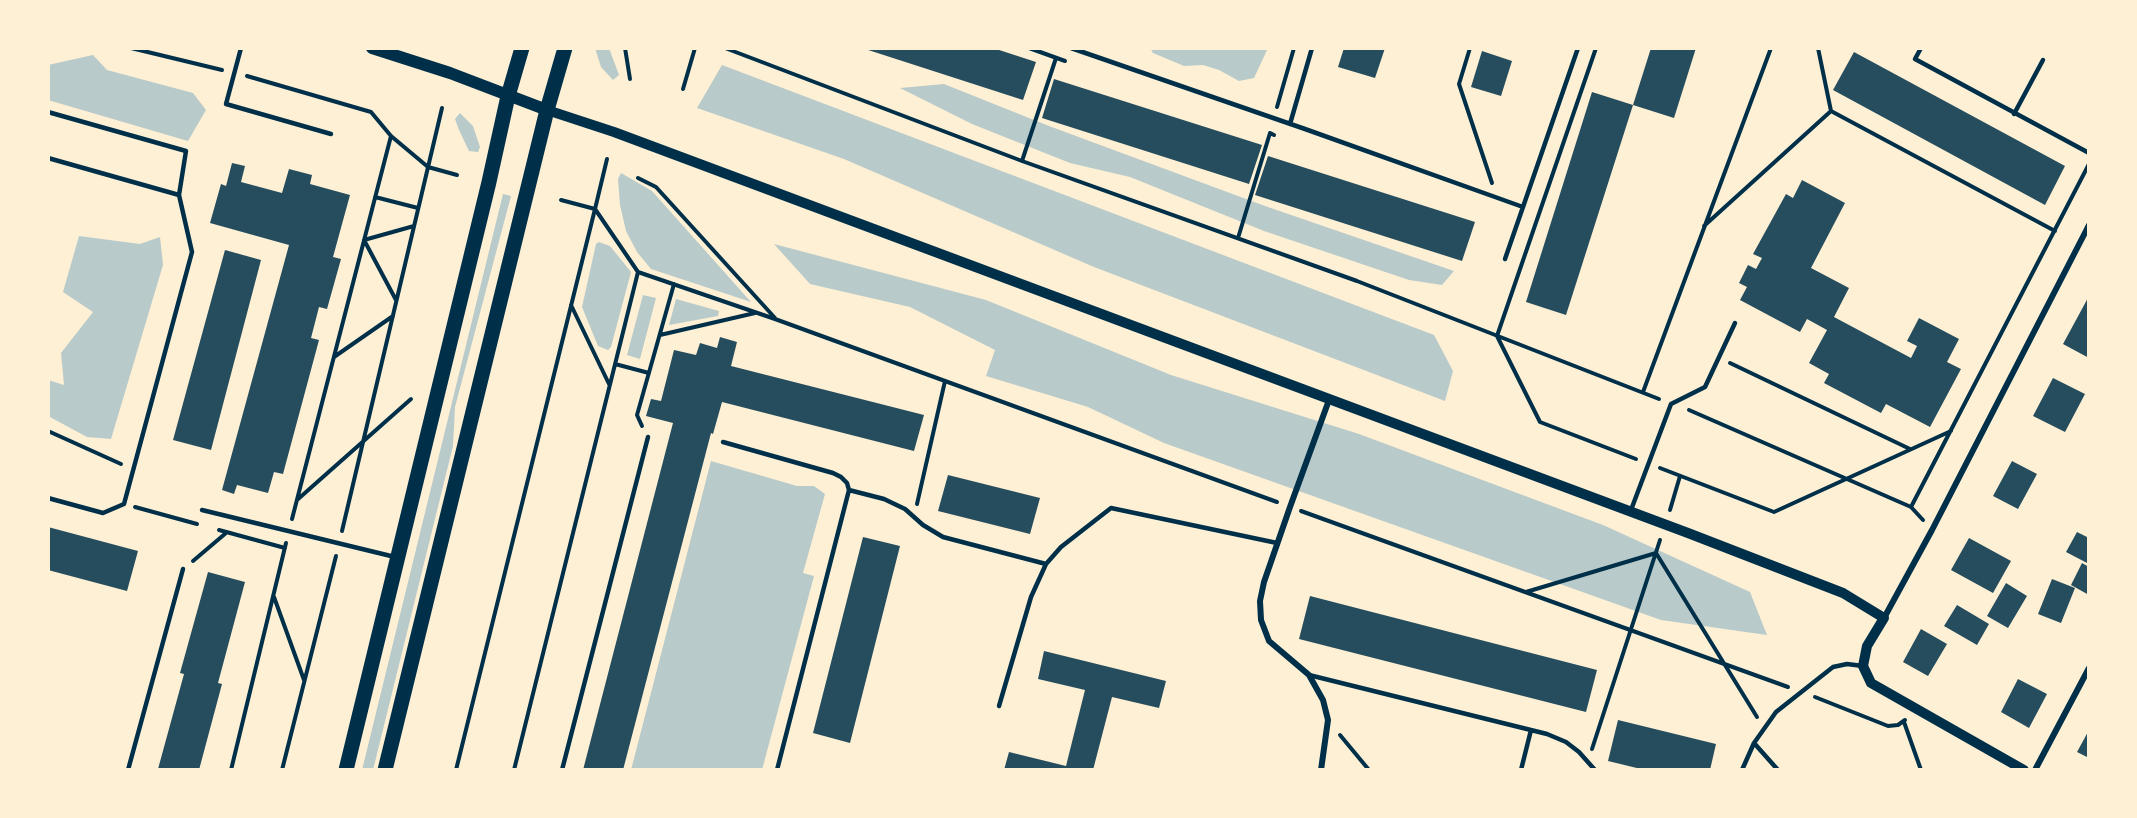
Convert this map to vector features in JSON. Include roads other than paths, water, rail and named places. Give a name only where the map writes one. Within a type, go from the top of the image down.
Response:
[{"type":"main road","points":[[372,48],[450,73],[547,110]]},
{"type":"main road","points":[[346,770],[508,96],[522,48]]},
{"type":"main road","points":[[385,770],[547,110],[565,48]]},
{"type":"street","points":[[547,110],[614,132],[1666,525],[1843,593],[1884,618]]},
{"type":"street","points":[[2024,770],[1871,683],[1863,666],[1867,646],[1932,530],[2089,225]]},
{"type":"street","points":[[1321,770],[1328,720],[1323,700],[1309,675],[1269,641],[1262,621],[1260,601],[1277,543],[1329,400]]},
{"type":"street","points":[[2035,770],[2089,668]]},
{"type":"lane","points":[[242,48],[226,104],[331,134]]},
{"type":"lane","points":[[1071,48],[1523,207]]},
{"type":"lane","points":[[1290,124],[1312,48]]},
{"type":"lane","points":[[1505,259],[1578,48]]},
{"type":"lane","points":[[1921,48],[1915,59],[2089,153]]},
{"type":"lane","points":[[2014,114],[2043,60]]},
{"type":"lane","points":[[48,112],[186,151],[179,195],[192,252],[124,504],[103,513],[48,498]]},
{"type":"lane","points":[[48,158],[179,195]]},
{"type":"lane","points":[[1631,512],[1671,404],[1705,387],[1735,323]]},
{"type":"lane","points":[[562,770],[648,437]]},
{"type":"lane","points":[[723,442],[833,473],[847,483],[849,490],[777,770]]},
{"type":"lane","points":[[849,490],[884,499],[905,509],[923,525],[943,537],[1046,564]]},
{"type":"lane","points":[[999,706],[1031,597],[1046,564],[1061,548],[1111,508],[1277,543]]},
{"type":"lane","points":[[202,510],[396,557]]},
{"type":"lane","points":[[128,770],[183,569]]},
{"type":"lane","points":[[1742,770],[1754,743],[1765,731],[1776,712],[1833,667],[1847,664],[1863,666]]},
{"type":"lane","points":[[1309,675],[1547,734],[1566,742],[1588,760],[1595,770]]},
{"type":"lane","points":[[1521,770],[1531,730]]},
{"type":"lane","points":[[1754,743],[1778,770]]}]
